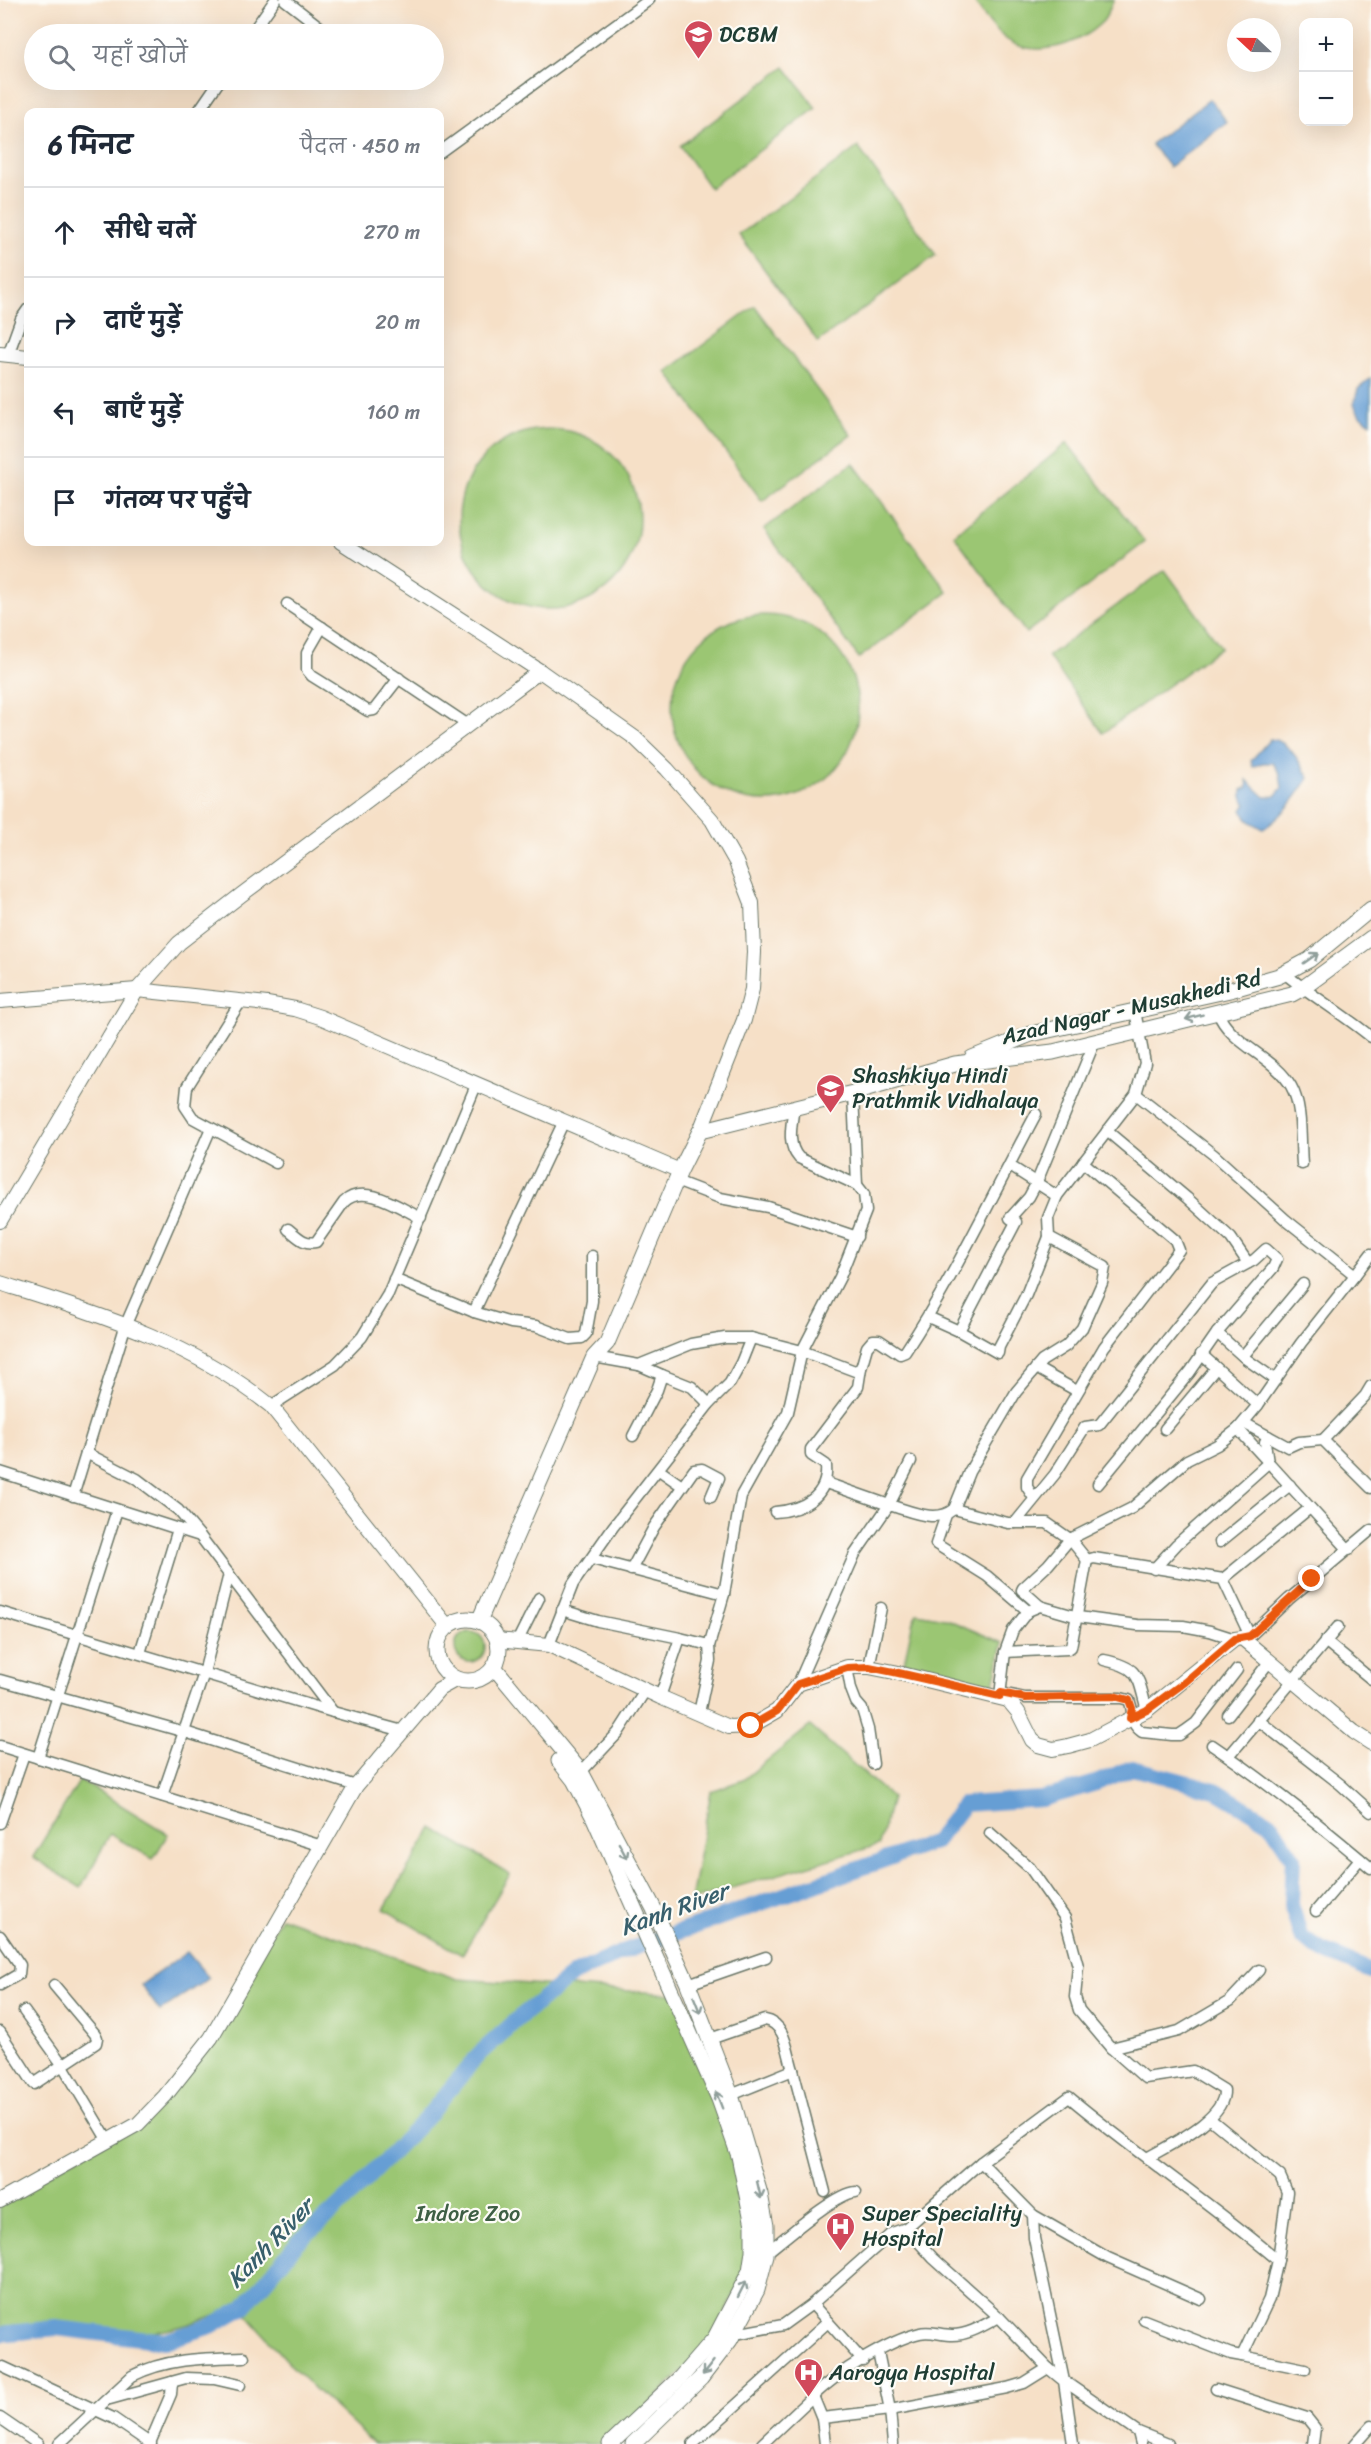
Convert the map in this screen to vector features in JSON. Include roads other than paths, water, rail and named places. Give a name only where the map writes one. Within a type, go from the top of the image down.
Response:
[{"type":"main road","points":[[955,1064],[1031,1034],[1230,990],[1284,973],[1309,960],[1371,909]]},
{"type":"main road","points":[[1297,991],[1368,946]]},
{"type":"main road","name":"Azad Nagar - Musakhedi Rd","points":[[700,1131],[853,1093],[955,1064],[1053,1053],[1297,991]]},
{"type":"main road","points":[[478,1621],[594,1357],[607,1343],[678,1176],[700,1131]]},
{"type":"main road","points":[[461,1620],[478,1621],[491,1629],[497,1640],[499,1654],[492,1669],[478,1679],[457,1679],[446,1671],[438,1652],[440,1638],[448,1627],[461,1620]]},
{"type":"main road","points":[[492,1669],[581,1772],[653,1907],[688,1984],[731,2094],[760,2194],[766,2226],[766,2253],[759,2284],[734,2334],[701,2378],[633,2444]]},
{"type":"main road","points":[[492,1669],[574,1780],[594,1818],[719,2099],[738,2156],[753,2225],[750,2271],[745,2285],[715,2337],[680,2378],[610,2444]]},
{"type":"street","points":[[258,24],[275,0]]},
{"type":"street","points":[[285,0],[316,24]]},
{"type":"street","points":[[444,149],[649,0]]},
{"type":"street","points":[[201,108],[213,90]]},
{"type":"street","points":[[24,315],[4,355],[24,357]]},
{"type":"street","points":[[346,546],[540,671],[635,738],[667,769],[712,820],[736,862],[752,903],[754,952],[752,989],[744,1020],[700,1131]]},
{"type":"street","points":[[287,604],[468,725]]},
{"type":"street","points":[[322,627],[307,653],[307,670],[312,676],[368,711],[374,710],[399,678]]},
{"type":"street","points":[[0,1221],[137,990],[166,956],[279,865],[540,671]]},
{"type":"street","points":[[1284,973],[1297,991],[1345,1015],[1371,1037]]},
{"type":"street","points":[[0,1001],[137,990],[295,1009],[320,1017],[564,1121],[720,1198],[768,1207],[857,1237]]},
{"type":"street","points":[[241,1001],[187,1087],[185,1106],[193,1118],[276,1163]]},
{"type":"street","points":[[928,1317],[998,1353],[1030,1285],[1049,1237],[1048,1218],[1057,1196],[1136,1094],[1145,1063],[1135,1011]]},
{"type":"street","points":[[1217,1011],[1225,1027],[1274,1068],[1292,1087],[1297,1105],[1302,1164]]},
{"type":"street","points":[[959,1331],[1016,1222],[1010,1218],[1029,1197],[1036,1184],[1095,1041]]},
{"type":"street","points":[[271,1406],[335,1365],[362,1337],[388,1294],[477,1083]]},
{"type":"street","points":[[853,1093],[857,1185]]},
{"type":"street","points":[[1136,1094],[1214,1155],[1286,1220],[1355,1275]]},
{"type":"street","points":[[699,1713],[710,1661],[709,1645],[724,1594],[741,1496],[788,1412],[802,1351],[840,1277],[866,1212],[864,1194],[857,1185],[799,1158],[793,1152],[791,1135],[794,1106]]},
{"type":"street","points":[[775,1512],[793,1511],[803,1507],[813,1501],[826,1483],[826,1465],[811,1455],[812,1449],[858,1387],[867,1347],[873,1340],[879,1340],[903,1354],[928,1317],[1010,1166],[1036,1113]]},
{"type":"street","points":[[474,1312],[564,1121]]},
{"type":"street","points":[[73,1496],[126,1324],[211,1128]]},
{"type":"street","points":[[1107,1131],[1231,1238],[1248,1263]]},
{"type":"street","points":[[1034,1498],[1027,1487],[1027,1478],[1077,1391],[1104,1347],[1179,1250],[1175,1240],[1083,1162]]},
{"type":"street","points":[[1010,1166],[1057,1196]]},
{"type":"street","points":[[288,1229],[302,1241],[309,1244],[316,1242],[344,1202],[350,1196],[357,1195],[382,1199],[421,1218]]},
{"type":"street","points":[[1028,1611],[998,1587],[996,1582],[936,1544],[975,1462],[1016,1392],[1042,1361],[1066,1346],[1082,1328],[1105,1272],[1105,1267],[1049,1237]]},
{"type":"street","points":[[1015,1523],[1055,1474],[1085,1427],[1099,1425],[1212,1283],[1248,1263],[1266,1249],[1276,1260],[1273,1268],[1217,1333],[1190,1372],[1098,1484]]},
{"type":"street","points":[[1371,1254],[1301,1343],[1241,1426],[1217,1445],[1187,1460],[1132,1508],[1070,1539],[1022,1590],[1040,1606],[1078,1617],[1137,1625],[1183,1626],[1242,1638],[1354,1732],[1371,1743]]},
{"type":"street","points":[[394,1279],[474,1312],[511,1323],[536,1326],[570,1340],[582,1338],[586,1334],[592,1301],[592,1256]]},
{"type":"street","points":[[0,1283],[126,1324],[184,1350],[214,1366],[271,1406],[448,1627]]},
{"type":"street","points":[[1243,1356],[1303,1284]]},
{"type":"street","points":[[1217,1333],[1276,1380]]},
{"type":"street","points":[[639,1365],[671,1351],[707,1340],[751,1338],[802,1351],[850,1370],[861,1368]]},
{"type":"street","points":[[549,1645],[573,1584],[613,1527],[709,1404],[730,1383],[751,1338]]},
{"type":"street","points":[[1201,1354],[1258,1405]]},
{"type":"street","points":[[594,1357],[639,1365],[692,1388],[709,1404]]},
{"type":"street","points":[[1036,1368],[1077,1391]]},
{"type":"street","points":[[1165,1429],[1216,1368]]},
{"type":"street","points":[[633,1436],[657,1390],[662,1375]]},
{"type":"street","points":[[1241,1426],[1288,1447],[1299,1442],[1323,1440],[1368,1400],[1371,1386]]},
{"type":"street","points":[[1241,1426],[1268,1463],[1349,1550]]},
{"type":"street","points":[[1268,1437],[1265,1442],[1268,1463]]},
{"type":"street","points":[[1323,1440],[1371,1488]]},
{"type":"street","points":[[86,1453],[145,1484],[178,1510],[333,1712]]},
{"type":"street","points":[[497,1640],[549,1645],[645,1691],[729,1727],[751,1726],[777,1711],[798,1684],[855,1554],[890,1505],[911,1461]]},
{"type":"street","points":[[1154,1569],[1177,1544],[1268,1463]]},
{"type":"street","points":[[631,1570],[654,1527],[694,1470],[702,1469],[719,1478],[711,1497]]},
{"type":"street","points":[[659,1470],[682,1486]]},
{"type":"street","points":[[0,1472],[200,1536]]},
{"type":"street","points":[[826,1483],[933,1517],[950,1512],[1008,1523],[1047,1523],[1070,1539],[1087,1560],[1073,1642],[1068,1649],[1005,1652]]},
{"type":"street","points":[[1220,1542],[1290,1485]]},
{"type":"street","points":[[1087,1560],[1094,1558],[1223,1579],[1310,1508]]},
{"type":"street","points":[[39,1758],[117,1510]]},
{"type":"street","points":[[140,1653],[178,1529]]},
{"type":"street","points":[[1000,1695],[1008,1700],[1018,1712],[1032,1740],[1038,1746],[1053,1749],[1090,1740],[1147,1710],[1185,1682],[1242,1638],[1371,1530]]},
{"type":"street","points":[[592,1559],[724,1594]]},
{"type":"street","points":[[162,1796],[204,1673],[229,1574]]},
{"type":"street","points":[[1223,1579],[1242,1638]]},
{"type":"street","points":[[517,1642],[539,1598]]},
{"type":"street","points":[[1000,1695],[1005,1652],[1013,1630],[1028,1611],[1040,1606]]},
{"type":"street","points":[[869,1667],[881,1608]]},
{"type":"street","points":[[562,1610],[590,1620],[709,1645]]},
{"type":"street","points":[[0,1612],[403,1731]]},
{"type":"street","points":[[1228,1756],[1338,1627]]},
{"type":"street","points":[[660,1697],[680,1638]]},
{"type":"street","points":[[1325,1641],[1371,1679]]},
{"type":"street","points":[[1104,1660],[1125,1665],[1133,1670],[1147,1710]]},
{"type":"street","points":[[1228,1715],[1269,1662]]},
{"type":"street","points":[[798,1684],[847,1668],[869,1667],[1000,1695],[1025,1698],[1114,1696],[1129,1700],[1132,1708],[1130,1718],[1134,1726],[1142,1732],[1179,1735],[1196,1724],[1237,1670]]},
{"type":"street","points":[[847,1668],[851,1689],[856,1702],[862,1709],[868,1729],[873,1764]]},
{"type":"street","points":[[0,2201],[138,2124],[165,2096],[212,2038],[356,1786],[440,1689],[457,1679]]},
{"type":"street","points":[[0,1680],[185,1732],[356,1786]]},
{"type":"street","points":[[581,1772],[618,1733],[645,1691]]},
{"type":"street","points":[[1258,1720],[1340,1784],[1371,1812]]},
{"type":"street","points":[[1212,1745],[1276,1790],[1371,1868]]},
{"type":"street","points":[[0,1746],[322,1846]]},
{"type":"street","points":[[0,1823],[24,1754]]},
{"type":"street","points":[[990,1833],[1030,1868],[1065,1918],[1077,1966],[1075,1996],[1079,2010],[1111,2048],[1145,2078],[1193,2071],[1224,2090],[1224,2097],[1210,2119],[1147,2158]]},
{"type":"street","points":[[1316,1911],[1360,1858]]},
{"type":"street","points":[[0,1936],[20,1965],[18,1974],[0,1985]]},
{"type":"street","points":[[688,1984],[766,1957]]},
{"type":"street","points":[[1111,2048],[1179,2031],[1230,2001],[1259,1970]]},
{"type":"street","points":[[0,2032],[34,2084],[96,2043],[97,2038],[54,1985]]},
{"type":"street","points":[[24,2012],[62,2064],[108,2141]]},
{"type":"street","points":[[710,2038],[765,2020],[773,2021],[780,2027],[825,2192]]},
{"type":"street","points":[[731,2094],[793,2070]]},
{"type":"street","points":[[715,2337],[783,2325],[812,2304],[892,2233],[906,2228],[981,2162],[1069,2097],[1108,2130],[1278,2260]]},
{"type":"street","points":[[1210,2119],[1280,2176],[1287,2192],[1278,2260],[1269,2299],[1242,2356]]},
{"type":"street","points":[[981,2162],[1033,2215],[1108,2258],[1201,2299]]},
{"type":"street","points":[[766,2253],[828,2206],[849,2193],[856,2192]]},
{"type":"street","points":[[1033,2215],[1034,2238],[1064,2381],[1073,2444]]},
{"type":"street","points":[[906,2228],[933,2258],[999,2317],[1048,2368],[1138,2432],[1168,2444]]},
{"type":"street","points":[[812,2304],[863,2361]]},
{"type":"street","points":[[762,2444],[829,2380],[878,2352],[922,2332],[954,2335],[970,2332],[999,2317]]},
{"type":"street","points":[[1144,2320],[1230,2354],[1305,2369]]},
{"type":"street","points":[[693,2444],[828,2322]]},
{"type":"street","points":[[878,2352],[890,2410],[893,2444]]},
{"type":"street","points":[[59,2444],[132,2376],[174,2361],[244,2357]]},
{"type":"street","points":[[3,2367],[98,2410],[151,2444],[171,2394],[172,2382]]},
{"type":"street","points":[[822,2418],[890,2410],[1016,2386],[1048,2368]]},
{"type":"street","points":[[106,2400],[194,2377],[240,2385]]},
{"type":"street","points":[[1216,2389],[1307,2418],[1315,2428],[1313,2444]]},
{"type":"street","points":[[813,2396],[822,2418],[825,2444]]},
{"type":"street","points":[[0,2418],[38,2444]]},
{"type":"street","points":[[1355,2444],[1371,2426]]},
{"type":"street","points":[[1138,2432],[1141,2444]]},
{"type":"water","points":[[1210,99],[1227,122],[1169,167],[1151,144]]},
{"type":"water","points":[[1371,378],[1371,423],[1360,416],[1354,404],[1358,389]]},
{"type":"water","points":[[1270,739],[1283,743],[1288,748],[1298,759],[1309,778],[1283,813],[1263,829],[1248,820],[1242,810],[1246,804],[1242,797],[1242,790],[1248,787],[1247,780],[1265,797],[1275,796],[1282,788],[1280,774],[1273,763],[1263,763],[1253,767],[1251,761]]},
{"type":"water","points":[[187,1952],[209,1978],[160,2011],[141,1985]]},
{"type":"waterway","name":"Kanh River","points":[[0,2334],[56,2328],[165,2341],[211,2326],[244,2307],[297,2243],[343,2203],[426,2118],[479,2054],[521,2016],[574,1974],[625,1951],[935,1842],[964,1804],[1042,1799],[1096,1783],[1132,1768],[1215,1790],[1270,1823],[1293,1858],[1291,1904],[1301,1937],[1321,1950],[1371,1971]]},
{"type":"place","name":"DCBM","points":[[698,60]]},
{"type":"place","name":"Shashkiya Hindi Prathmik Vidhalaya","points":[[831,1114]]},
{"type":"place","name":"Super Speciality Hospital","points":[[841,2252]]},
{"type":"place","name":"Aarogya Hospital","points":[[808,2398]]},
{"type":"park label","name":"Indore Zoo","points":[[468,2213]]}]
